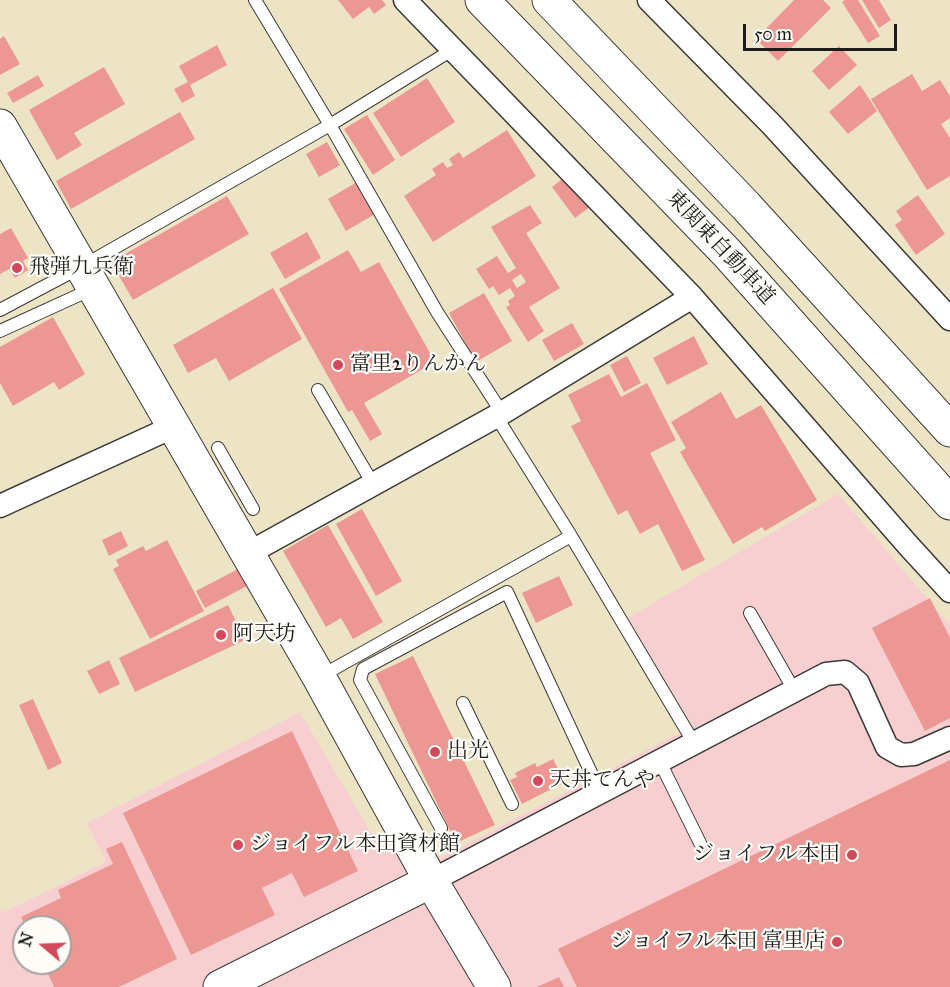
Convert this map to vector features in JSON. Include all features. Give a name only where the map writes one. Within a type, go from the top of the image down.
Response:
[{"type":"main road","name":"東関東自動車道","points":[[482,0],[727,253],[950,503]]},
{"type":"main road","points":[[549,0],[746,206],[950,430]]},
{"type":"main road","points":[[0,126],[175,426],[319,677],[431,881],[494,987]]},
{"type":"main road","points":[[238,983],[431,881]]},
{"type":"street","points":[[649,0],[772,125],[950,319]]},
{"type":"street","points":[[412,3],[452,50],[692,297],[950,591]]},
{"type":"street","points":[[247,554],[499,414],[692,297]]},
{"type":"street","points":[[0,506],[175,426]]},
{"type":"street","points":[[431,881],[826,674],[845,672],[858,683],[887,747],[901,755],[914,754],[950,738]]},
{"type":"lane","points":[[255,0],[437,312],[694,743]]},
{"type":"lane","points":[[0,331],[452,50]]},
{"type":"lane","points":[[0,310],[87,278]]},
{"type":"lane","points":[[318,390],[373,484]]},
{"type":"lane","points":[[218,448],[253,508]]},
{"type":"lane","points":[[319,677],[571,536]]},
{"type":"lane","points":[[441,828],[360,681],[363,669],[507,592],[600,792]]},
{"type":"lane","points":[[750,613],[794,690]]},
{"type":"lane","points":[[463,703],[512,804]]},
{"type":"lane","points":[[659,760],[700,843]]},
{"type":"shaded area","name":"ジョイフル本田","points":[[838,494],[950,625],[950,987],[0,987],[0,910],[2,913],[106,862],[87,823],[300,712],[378,844],[442,857],[693,726],[628,618]]},
{"type":"building","points":[[338,0],[382,0],[386,5],[374,14],[369,7],[353,19]]},
{"type":"building","points":[[794,0],[823,0],[831,8],[778,61],[756,39]]},
{"type":"building","points":[[858,0],[880,36],[868,43],[842,2]]},
{"type":"building","points":[[862,0],[879,0],[891,20],[879,28]]},
{"type":"building","points":[[4,36],[20,64],[0,75],[0,39]]},
{"type":"building","points":[[217,45],[227,65],[190,85],[195,96],[182,103],[174,89],[188,82],[179,66]]},
{"type":"building","points":[[839,46],[857,65],[829,90],[812,71]]},
{"type":"building","points":[[104,67],[125,104],[74,133],[82,145],[57,160],[29,110]]},
{"type":"building","points":[[912,74],[922,91],[940,80],[950,96],[950,118],[941,124],[950,138],[950,176],[927,190],[871,99]]},
{"type":"building","points":[[38,75],[44,86],[13,103],[7,93]]},
{"type":"building","points":[[427,78],[455,122],[401,157],[373,113]]},
{"type":"building","points":[[860,85],[877,111],[848,134],[829,112]]},
{"type":"building","points":[[180,112],[195,139],[71,209],[56,181]]},
{"type":"building","points":[[367,115],[395,160],[373,175],[344,129]]},
{"type":"building","points":[[507,130],[536,176],[433,242],[404,196],[436,175],[432,169],[443,162],[447,168],[453,165],[449,159],[459,152],[463,158]]},
{"type":"building","points":[[327,142],[340,165],[319,177],[306,154]]},
{"type":"building","points":[[566,176],[590,207],[575,218],[552,187]]},
{"type":"building","points":[[357,182],[375,214],[346,231],[328,199]]},
{"type":"building","points":[[918,195],[945,234],[916,255],[895,225],[902,220],[896,211]]},
{"type":"building","points":[[227,196],[249,234],[133,300],[111,262]]},
{"type":"building","points":[[530,205],[542,223],[526,233],[560,288],[529,307],[544,331],[528,342],[506,307],[510,305],[508,301],[515,296],[510,288],[499,295],[493,286],[489,289],[476,269],[497,256],[508,273],[516,268],[491,227]],"holes":[[[521,274],[526,282],[517,288],[512,280]]]},
{"type":"building","points":[[11,228],[28,258],[23,261],[28,270],[15,278],[9,269],[0,274],[0,234]]},
{"type":"building","points":[[307,232],[321,258],[285,279],[270,253]]},
{"type":"building","points":[[348,250],[361,272],[379,262],[435,362],[364,403],[382,434],[370,441],[352,410],[348,412],[279,289]]},
{"type":"building","points":[[273,288],[302,339],[229,381],[216,358],[188,373],[173,345]]},
{"type":"building","points":[[484,293],[512,341],[476,362],[449,313]]},
{"type":"building","points":[[53,317],[85,374],[59,390],[54,382],[13,406],[0,383],[0,347]]},
{"type":"building","points":[[572,323],[584,344],[554,361],[542,340]]},
{"type":"building","points":[[694,336],[708,364],[667,385],[653,358]]},
{"type":"building","points":[[627,356],[641,383],[624,392],[610,365]]},
{"type":"building","points":[[609,374],[621,397],[647,383],[676,440],[650,453],[705,560],[682,571],[658,524],[640,534],[627,510],[618,515],[571,426],[581,421],[568,395]]},
{"type":"building","points":[[721,392],[736,419],[761,405],[817,500],[765,531],[762,527],[733,544],[680,452],[686,448],[671,422]]},
{"type":"building","points":[[362,509],[402,581],[376,596],[336,524]]},
{"type":"building","points":[[328,525],[383,622],[353,639],[341,618],[326,627],[283,551]]},
{"type":"building","points":[[121,531],[128,546],[109,556],[102,540]]},
{"type":"building","points":[[167,540],[204,611],[150,639],[113,569],[119,566],[116,560],[143,546],[146,551]]},
{"type":"building","points":[[238,569],[247,586],[205,608],[196,591]]},
{"type":"building","points":[[559,576],[573,605],[536,623],[522,593]]},
{"type":"building","points":[[930,598],[950,638],[950,718],[925,731],[872,628]]},
{"type":"building","points":[[228,605],[245,640],[135,692],[119,658]]},
{"type":"building","points":[[413,656],[495,825],[456,843],[375,674]]},
{"type":"building","points":[[109,660],[120,684],[99,694],[87,671]]},
{"type":"building","points":[[33,699],[62,763],[48,770],[19,705]]},
{"type":"building","points":[[292,731],[358,871],[304,897],[292,873],[262,888],[275,915],[191,955],[123,813]]},
{"type":"building","name":"天丼てんや","points":[[553,759],[565,782],[522,804],[510,780],[517,777],[515,773],[535,763],[537,767]]},
{"type":"building","name":"ジョイフル本田","points":[[950,760],[950,987],[577,987],[558,949]]},
{"type":"building","points":[[122,842],[177,959],[119,987],[54,987],[48,975],[72,975],[72,915],[25,915],[61,898],[58,890],[113,864],[106,849]]},
{"type":"building","points":[[559,977],[564,987],[537,987]]},
{"type":"place","name":"飛弾九兵衛","points":[[17,268]]},
{"type":"place","name":"富里2りんかん","points":[[338,365]]},
{"type":"place","name":"阿天坊","points":[[221,635]]},
{"type":"place","name":"出光","points":[[435,752]]},
{"type":"place","name":"天丼てんや","points":[[538,781]]},
{"type":"place","name":"ジョイフル本田資材館","points":[[238,845]]},
{"type":"place","name":"ジョイフル本田","points":[[852,855]]},
{"type":"place","name":"ジョイフル本田 富里店","points":[[837,942]]}]
